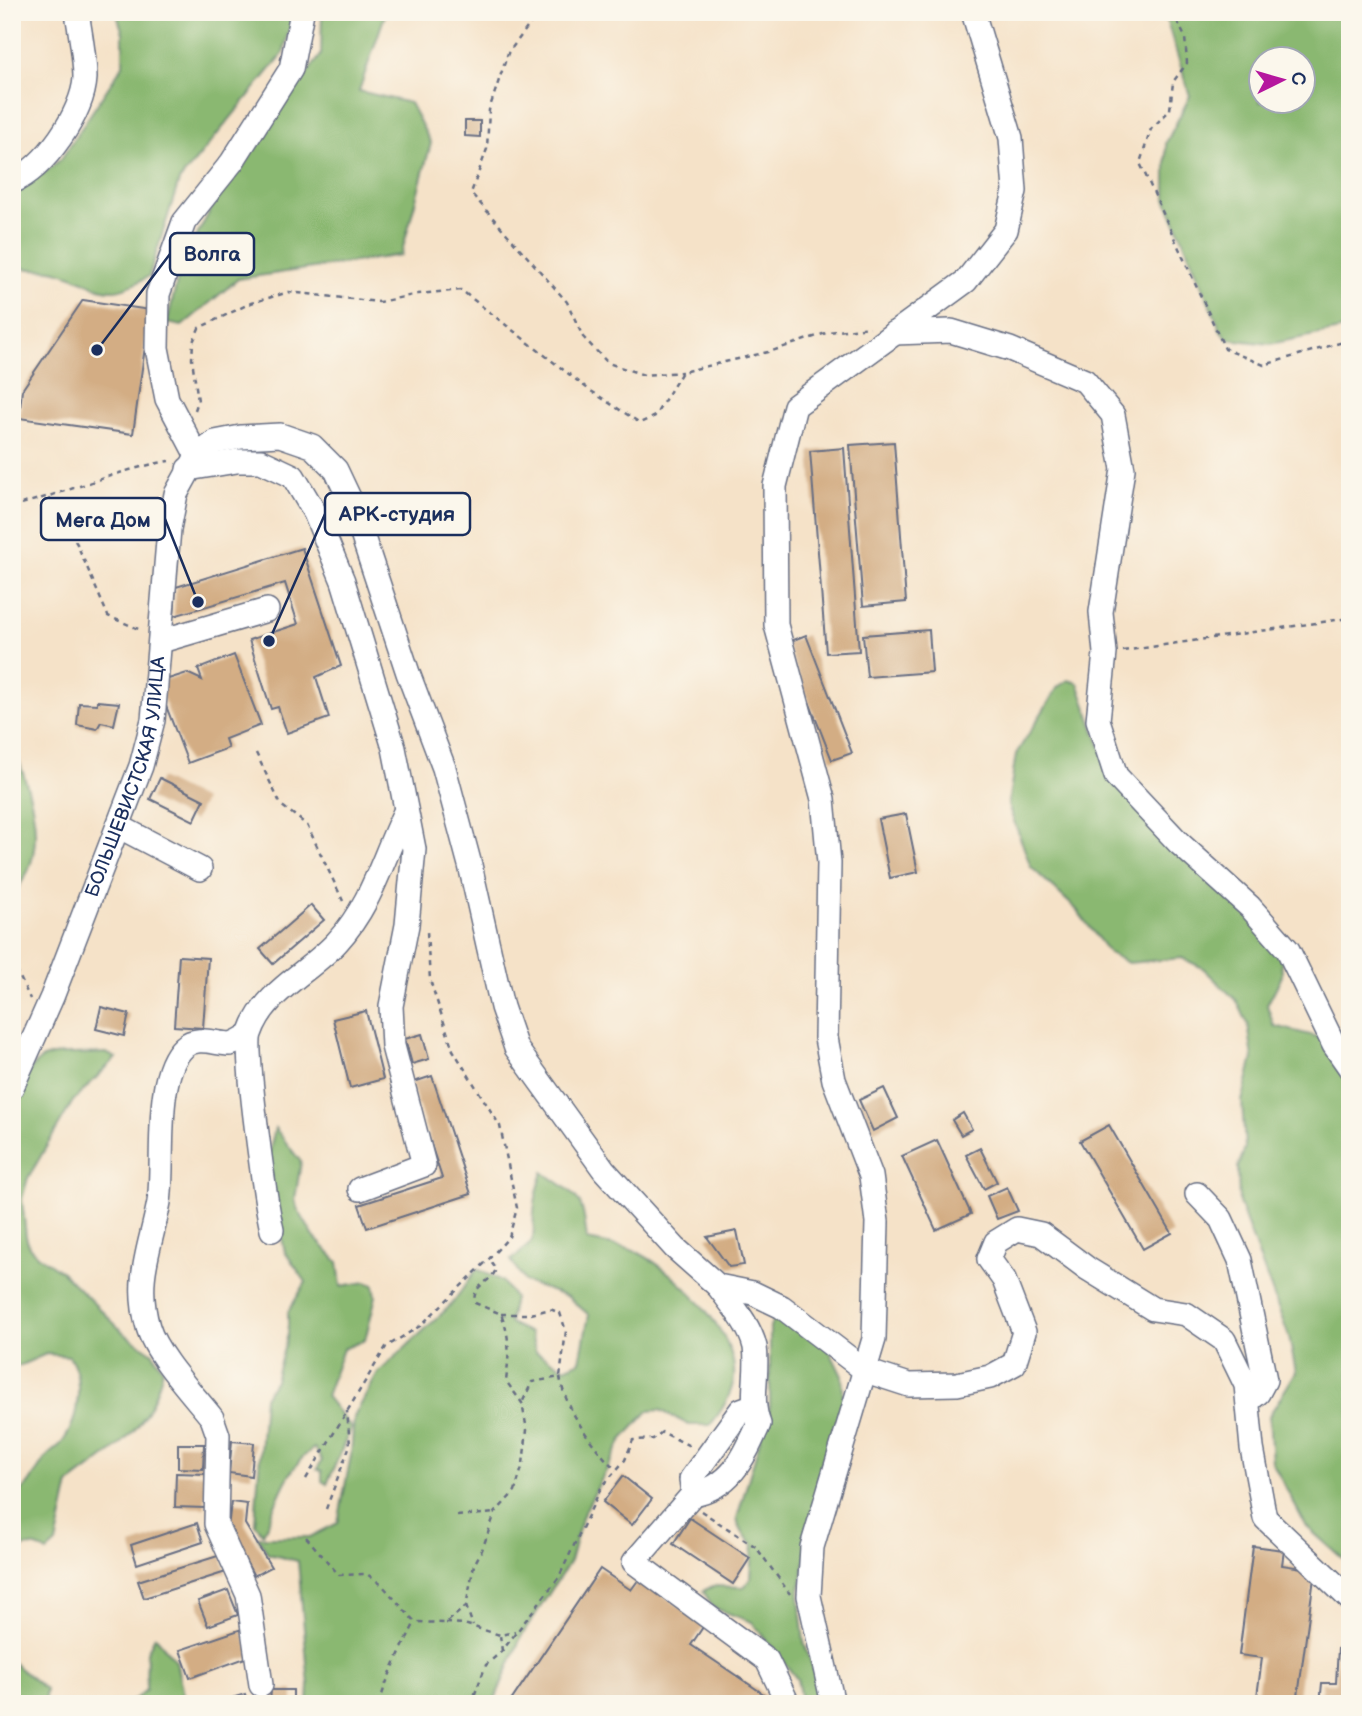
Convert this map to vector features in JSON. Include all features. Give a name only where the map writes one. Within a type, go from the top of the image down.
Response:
[{"type":"street","points":[[12,181],[48,153],[79,106],[84,78],[77,12]]},
{"type":"street","points":[[190,454],[167,399],[157,348],[158,294],[184,222],[232,162],[290,69],[302,12]]},
{"type":"street","points":[[833,1704],[809,1597],[812,1547],[874,1339],[877,1222],[871,1176],[834,1080],[825,1038],[829,863],[823,799],[776,625],[775,486],[795,406],[966,281],[1006,230],[1015,191],[1011,138],[973,12]]},
{"type":"street","points":[[894,333],[951,331],[1010,349],[1085,381],[1113,415],[1123,469],[1101,612],[1105,653],[1098,720],[1116,776],[1179,843],[1250,908],[1288,950],[1334,1045],[1350,1068]]},
{"type":"street","points":[[190,454],[215,442],[241,437],[280,435],[312,446],[336,470],[352,504],[408,673],[444,768],[470,865],[502,1007],[516,1048],[604,1170],[675,1248],[718,1286],[747,1328],[755,1348],[752,1406],[759,1424],[748,1450],[727,1481],[690,1498],[634,1562],[767,1660],[788,1704]]},
{"type":"street","points":[[190,454],[236,461],[261,461],[293,476],[315,513],[343,581],[394,748],[414,849],[407,925],[391,1006],[393,1045],[424,1165],[359,1189]]},
{"type":"street","name":"БОЛЬШЕВИСТСКАЯ УЛИЦА","points":[[12,1087],[42,1020],[141,766],[153,720],[162,640],[169,529],[176,494],[190,454]]},
{"type":"street","points":[[162,640],[267,610]]},
{"type":"street","points":[[261,1685],[256,1633],[248,1595],[216,1524],[218,1435],[212,1418],[148,1330],[143,1302],[143,1262],[159,1201],[163,1104],[174,1058],[186,1045],[200,1040],[233,1044],[249,1035],[270,1001],[336,943],[374,889],[406,810]]},
{"type":"street","points":[[118,826],[200,869]]},
{"type":"street","points":[[249,1035],[272,1230]]},
{"type":"street","points":[[1197,1194],[1221,1219],[1240,1260],[1265,1380],[1258,1393],[1248,1401]]},
{"type":"street","points":[[718,1286],[753,1293],[782,1307],[866,1371],[909,1385],[957,1384],[990,1377],[1014,1364],[1024,1332],[1004,1280],[989,1259],[996,1241],[1017,1229],[1041,1234],[1087,1269],[1153,1308],[1186,1314],[1224,1340],[1246,1385],[1252,1448],[1265,1518],[1350,1599]]},
{"type":"street","points":[[690,1498],[691,1479],[741,1410],[752,1406]]},
{"type":"path","points":[[539,12],[508,53],[489,110],[487,149],[471,193],[567,302],[583,337],[608,363],[643,375],[682,372],[772,351],[829,332],[867,326],[894,333]]},
{"type":"path","points":[[1173,12],[1185,37],[1187,63],[1173,82],[1170,110],[1151,129],[1140,163],[1225,349],[1264,365],[1350,340]]},
{"type":"path","points":[[12,506],[49,498],[124,470],[190,454],[198,401],[192,359],[193,342],[199,328],[251,303],[289,292],[379,302],[418,294],[460,290],[588,389],[640,423],[655,416],[682,372]]},
{"type":"path","points":[[49,498],[77,544],[108,616],[162,640]]},
{"type":"path","points":[[1105,653],[1350,618]]},
{"type":"path","points":[[256,753],[281,805],[307,825],[343,902],[357,916]]},
{"type":"path","points":[[12,960],[42,1020]]},
{"type":"path","points":[[489,1259],[495,1269],[493,1277],[477,1288],[475,1303],[500,1314],[522,1315],[550,1309],[560,1313],[566,1331],[559,1377],[563,1394],[580,1421],[590,1444],[616,1470]]},
{"type":"path","points":[[473,1627],[466,1606],[474,1565],[495,1513],[515,1491],[523,1464],[527,1430],[522,1403],[506,1381],[509,1342],[500,1314]]},
{"type":"path","points":[[522,1403],[531,1382],[559,1377]]},
{"type":"path","points":[[326,1509],[350,1445],[346,1411]]},
{"type":"path","points":[[471,1704],[486,1665],[502,1651],[559,1577],[601,1488],[616,1470],[633,1440],[653,1439],[662,1432],[708,1456]]},
{"type":"path","points":[[690,1498],[756,1547],[794,1600],[809,1597]]},
{"type":"path","points":[[457,1516],[495,1513]]},
{"type":"path","points":[[306,1537],[339,1574],[367,1574],[382,1585],[415,1622],[473,1627],[500,1635],[515,1632]]},
{"type":"path","points":[[446,1623],[466,1606]]},
{"type":"path","points":[[380,1704],[382,1689],[394,1671],[415,1622]]},
{"type":"path","points":[[500,1635],[502,1651]]},
{"type":"green space","points":[[116,12],[294,12],[283,54],[179,181],[149,276],[133,285],[111,290],[56,271],[12,265],[12,190],[44,173],[61,159],[123,65],[123,33]]},
{"type":"green space","points":[[322,12],[386,12],[359,91],[410,103],[431,143],[401,255],[238,279],[182,326],[167,323],[181,265],[227,179],[321,55]]},
{"type":"green space","points":[[1164,12],[1350,12],[1350,328],[1270,344],[1228,339],[1221,331],[1166,199],[1166,143],[1190,96]]},
{"type":"green space","points":[[1068,680],[1078,683],[1103,754],[1280,940],[1282,976],[1267,1005],[1274,1026],[1327,1039],[1350,1085],[1350,1565],[1306,1526],[1272,1462],[1269,1416],[1296,1372],[1289,1337],[1239,1203],[1238,1167],[1245,1148],[1242,1101],[1253,1058],[1248,1024],[1237,1001],[1203,968],[1182,958],[1128,963],[1109,953],[1076,909],[1031,867],[1008,805],[1016,754],[1058,687]]},
{"type":"green space","points":[[12,742],[32,804],[35,837],[29,869],[12,897]]},
{"type":"green space","points":[[106,1053],[116,1058],[73,1101],[28,1178],[22,1199],[26,1236],[29,1247],[37,1255],[62,1272],[125,1334],[153,1353],[163,1370],[148,1410],[139,1424],[116,1448],[69,1484],[56,1544],[47,1552],[29,1546],[12,1555],[12,1497],[27,1486],[46,1457],[64,1440],[76,1410],[78,1386],[74,1365],[69,1356],[46,1354],[12,1369],[12,1108],[29,1073],[36,1063],[44,1058],[55,1055]]},
{"type":"green space","points":[[275,1128],[301,1162],[295,1199],[297,1208],[314,1237],[338,1262],[341,1286],[366,1282],[374,1285],[376,1296],[365,1340],[343,1349],[326,1396],[351,1428],[327,1484],[322,1481],[322,1472],[317,1469],[322,1460],[314,1448],[289,1475],[263,1534],[255,1524],[264,1397],[275,1380],[288,1334],[288,1312],[306,1282],[285,1252],[273,1197],[269,1154]]},
{"type":"green space","points":[[543,1172],[577,1198],[581,1205],[587,1240],[620,1246],[639,1253],[670,1274],[702,1306],[726,1342],[733,1360],[734,1377],[728,1397],[710,1425],[689,1425],[660,1410],[648,1411],[622,1440],[582,1517],[570,1561],[521,1637],[493,1704],[308,1704],[309,1686],[298,1561],[268,1554],[258,1537],[310,1537],[338,1523],[351,1455],[354,1417],[378,1373],[451,1305],[477,1269],[502,1281],[514,1298],[509,1323],[530,1333],[536,1352],[565,1368],[580,1361],[589,1315],[568,1297],[525,1282],[511,1260],[522,1252],[534,1235],[536,1200]]},
{"type":"green space","points":[[774,1318],[817,1335],[826,1343],[842,1376],[844,1408],[822,1462],[799,1596],[804,1642],[825,1704],[802,1704],[797,1679],[752,1622],[714,1608],[703,1591],[713,1586],[744,1587],[751,1578],[753,1545],[739,1528],[737,1518],[770,1406],[770,1327]]},
{"type":"green space","points":[[155,1636],[176,1661],[185,1704],[129,1704],[146,1690],[147,1652]]},
{"type":"green space","points":[[12,1662],[46,1690],[44,1704],[16,1704],[12,1701]]},
{"type":"building","points":[[465,121],[480,121],[480,137],[465,136]]},
{"type":"building","points":[[83,300],[150,310],[133,434],[19,418],[22,390]]},
{"type":"building","points":[[894,442],[906,602],[863,606],[850,445]]},
{"type":"building","points":[[844,448],[859,651],[826,653],[810,451]]},
{"type":"building","points":[[302,548],[341,666],[316,677],[329,718],[287,733],[278,707],[271,709],[249,640],[298,624],[285,583],[174,616],[176,587]]},
{"type":"building","points":[[929,630],[932,672],[867,677],[863,635]]},
{"type":"building","points":[[806,635],[852,753],[832,760],[786,643]]},
{"type":"building","points":[[234,655],[261,725],[225,739],[228,748],[188,763],[163,698],[162,681],[187,673],[202,680],[198,669]]},
{"type":"building","points":[[97,701],[119,703],[114,725],[101,722],[97,729],[77,725],[79,703],[97,704]]},
{"type":"building","points":[[160,778],[204,800],[194,821],[150,799]]},
{"type":"building","points":[[906,814],[918,872],[890,878],[878,819]]},
{"type":"building","points":[[311,905],[324,920],[273,964],[260,949]]},
{"type":"building","points":[[179,956],[208,958],[203,1028],[174,1026]]},
{"type":"building","points":[[101,1007],[129,1014],[124,1036],[96,1029]]},
{"type":"building","points":[[366,1011],[383,1079],[350,1088],[333,1019]]},
{"type":"building","points":[[422,1034],[429,1059],[412,1064],[405,1039]]},
{"type":"building","points":[[432,1076],[471,1194],[367,1228],[359,1205],[442,1178],[411,1083]]},
{"type":"building","points":[[884,1088],[898,1118],[873,1131],[859,1100]]},
{"type":"building","points":[[963,1113],[972,1129],[961,1135],[952,1120]]},
{"type":"building","points":[[1109,1125],[1172,1233],[1143,1249],[1080,1141]]},
{"type":"building","points":[[937,1140],[971,1214],[936,1230],[902,1156]]},
{"type":"building","points":[[980,1148],[997,1182],[984,1189],[966,1155]]},
{"type":"building","points":[[1007,1187],[1018,1211],[997,1219],[987,1196]]},
{"type":"building","points":[[737,1231],[744,1265],[729,1267],[707,1237]]},
{"type":"building","points":[[232,1441],[254,1443],[251,1476],[229,1473]]},
{"type":"building","points":[[178,1444],[204,1444],[203,1469],[178,1468]]},
{"type":"building","points":[[176,1473],[206,1474],[205,1508],[175,1507]]},
{"type":"building","points":[[623,1476],[652,1499],[632,1525],[603,1502]]},
{"type":"building","points":[[231,1502],[247,1504],[245,1524],[271,1567],[254,1576],[228,1529]]},
{"type":"building","points":[[690,1518],[750,1558],[733,1584],[673,1544]]},
{"type":"building","points":[[197,1523],[203,1542],[137,1564],[131,1545]]},
{"type":"building","points":[[1253,1546],[1284,1550],[1282,1565],[1315,1570],[1297,1704],[1256,1704],[1262,1658],[1239,1655]]},
{"type":"building","points":[[221,1555],[226,1572],[144,1598],[138,1581]]},
{"type":"building","points":[[600,1569],[631,1590],[639,1579],[705,1624],[691,1645],[771,1699],[768,1704],[516,1704],[511,1701]]},
{"type":"building","points":[[228,1590],[238,1615],[208,1626],[198,1601]]},
{"type":"building","points":[[242,1629],[251,1656],[190,1678],[180,1650]]},
{"type":"building","points":[[1338,1648],[1350,1649],[1350,1704],[1320,1704],[1322,1683],[1336,1683]]},
{"type":"building","points":[[271,1690],[293,1690],[293,1704],[270,1704]]},
{"type":"building","points":[[245,1694],[248,1704],[216,1704],[216,1703]]},
{"type":"place","name":"Волга","points":[[97,350]]},
{"type":"place","name":"Мега Дом","points":[[198,602]]},
{"type":"place","name":"АРК-студия","points":[[269,641]]}]
